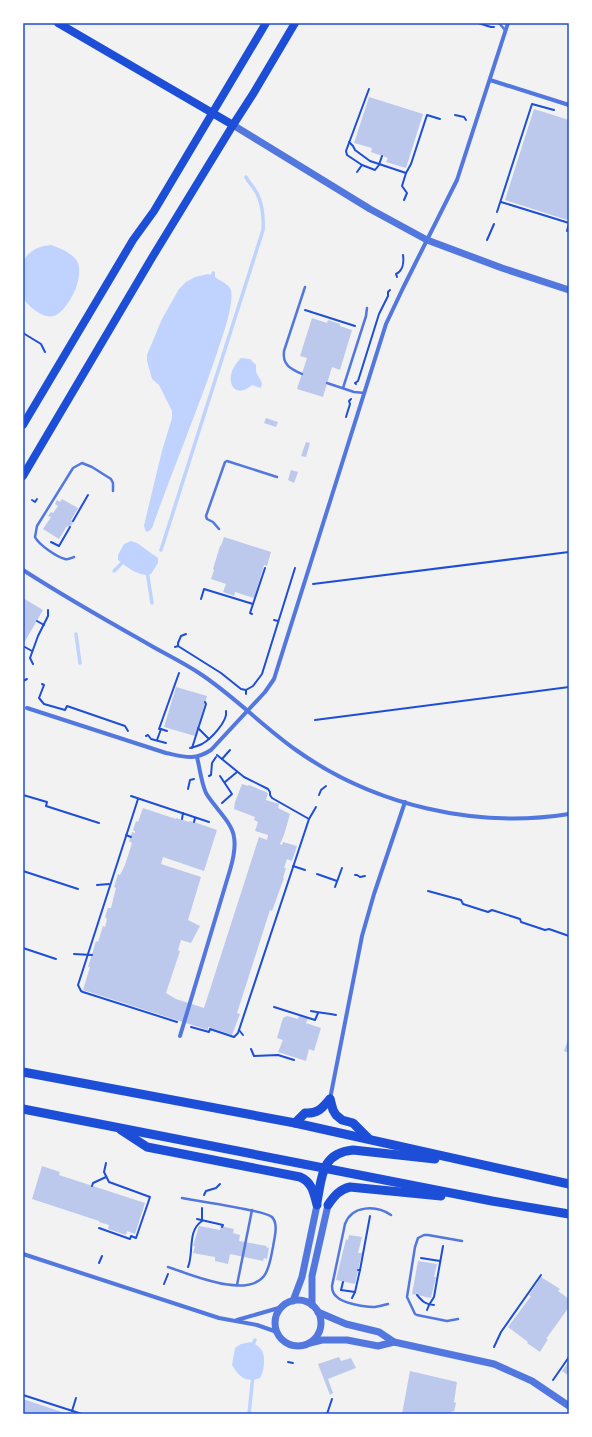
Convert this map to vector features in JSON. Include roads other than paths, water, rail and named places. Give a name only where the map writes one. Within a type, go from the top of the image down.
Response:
[{"type":"highway","points":[[23,1072],[295,1123],[368,1138],[569,1184]]},
{"type":"highway","points":[[295,1123],[305,1114],[312,1114],[322,1108],[330,1098]]},
{"type":"highway","points":[[330,1098],[336,1115],[342,1120],[353,1122],[368,1138]]},
{"type":"highway","points":[[23,1108],[492,1201],[569,1214]]},
{"type":"highway","points":[[117,1127],[147,1147],[300,1177],[306,1180],[312,1187],[317,1205]]},
{"type":"highway","points":[[317,1205],[324,1168],[332,1157],[340,1153],[353,1150],[472,1163]]},
{"type":"highway","points":[[328,1205],[337,1193],[350,1187],[492,1201]]},
{"type":"main road","points":[[58,23],[233,125]]},
{"type":"main road","points":[[23,425],[133,240],[154,211],[266,23]]},
{"type":"main road","points":[[23,476],[153,256],[295,23]]},
{"type":"street","points":[[27,708],[166,753],[188,758],[197,757],[211,750],[265,692],[274,679],[389,317],[459,176],[508,23]]},
{"type":"street","points":[[490,80],[569,105]]},
{"type":"street","points":[[233,125],[370,209],[427,240],[502,268],[569,290]]},
{"type":"street","points":[[23,570],[68,598],[199,673],[295,750],[360,786],[405,802],[435,810],[484,816],[517,818],[569,814]]},
{"type":"street","points":[[180,1036],[230,870],[234,855],[235,841],[232,829],[207,794],[203,785],[197,757]]},
{"type":"street","points":[[330,1098],[362,936],[374,894],[405,802]]},
{"type":"street","points":[[293,1301],[302,1277],[317,1205]]},
{"type":"street","points":[[312,1305],[312,1276],[328,1205]]},
{"type":"street","points":[[23,1254],[219,1318],[257,1324],[277,1332],[282,1338],[292,1345],[298,1346],[322,1340],[347,1340],[378,1346],[394,1342]]},
{"type":"street","points":[[237,1320],[282,1307],[293,1301],[303,1301],[312,1305],[318,1312],[321,1320],[320,1329],[316,1337],[309,1343]]},
{"type":"street","points":[[277,1332],[276,1319],[282,1307]]},
{"type":"street","points":[[318,1312],[346,1324],[379,1332],[394,1342],[494,1364],[532,1381],[569,1406]]},
{"type":"lane","points":[[499,23],[506,30]]},
{"type":"lane","points":[[302,374],[288,367],[283,357],[305,288]]},
{"type":"lane","points":[[343,388],[366,316],[367,308]]},
{"type":"lane","points":[[327,383],[354,392],[365,393]]},
{"type":"lane","points":[[219,529],[214,522],[207,519],[206,516],[225,462],[227,461],[277,477]]},
{"type":"lane","points":[[74,557],[71,559],[64,559],[38,544],[35,537],[37,526],[73,468],[79,464],[87,464],[108,476],[113,483],[112,491]]},
{"type":"lane","points":[[168,1267],[216,1283],[245,1285],[255,1282],[264,1276],[272,1251],[275,1231],[272,1217],[252,1210],[182,1198]]},
{"type":"lane","points":[[388,1304],[375,1307],[345,1301],[335,1296],[332,1291],[332,1286],[345,1224],[348,1218],[358,1210],[367,1208],[384,1211],[391,1215]]},
{"type":"lane","points":[[237,1285],[252,1210]]},
{"type":"lane","points":[[458,1319],[448,1321],[417,1315],[415,1314],[407,1297],[418,1238],[428,1235],[462,1241]]},
{"type":"water","points":[[51,245],[66,251],[75,258],[79,267],[79,275],[75,291],[66,305],[56,315],[47,316],[38,312],[23,298],[23,262],[28,254],[35,249],[42,246]]},
{"type":"water","points":[[213,271],[215,272],[215,277],[226,284],[231,290],[231,304],[227,322],[209,375],[152,528],[146,532],[144,526],[146,517],[162,451],[172,418],[172,411],[159,385],[152,379],[147,361],[147,355],[162,319],[179,289],[186,282],[195,277],[208,274],[210,275]]},
{"type":"water","points":[[241,358],[250,359],[256,365],[256,372],[262,383],[261,388],[252,385],[245,390],[239,391],[232,385],[232,373],[235,365]]},
{"type":"water","points":[[131,541],[137,543],[158,558],[158,563],[151,574],[147,575],[138,573],[129,569],[118,560],[118,555],[124,544]]},
{"type":"water","points":[[251,1342],[261,1349],[264,1356],[264,1362],[260,1378],[251,1380],[240,1376],[232,1365],[235,1348],[241,1344]]},
{"type":"waterway","points":[[161,550],[263,230],[261,204],[255,190],[246,177]]},
{"type":"waterway","points":[[114,571],[125,560]]},
{"type":"waterway","points":[[147,571],[152,603]]},
{"type":"waterway","points":[[76,634],[80,663]]},
{"type":"waterway","points":[[252,1347],[255,1340]]},
{"type":"waterway","points":[[249,1414],[253,1375]]}]
